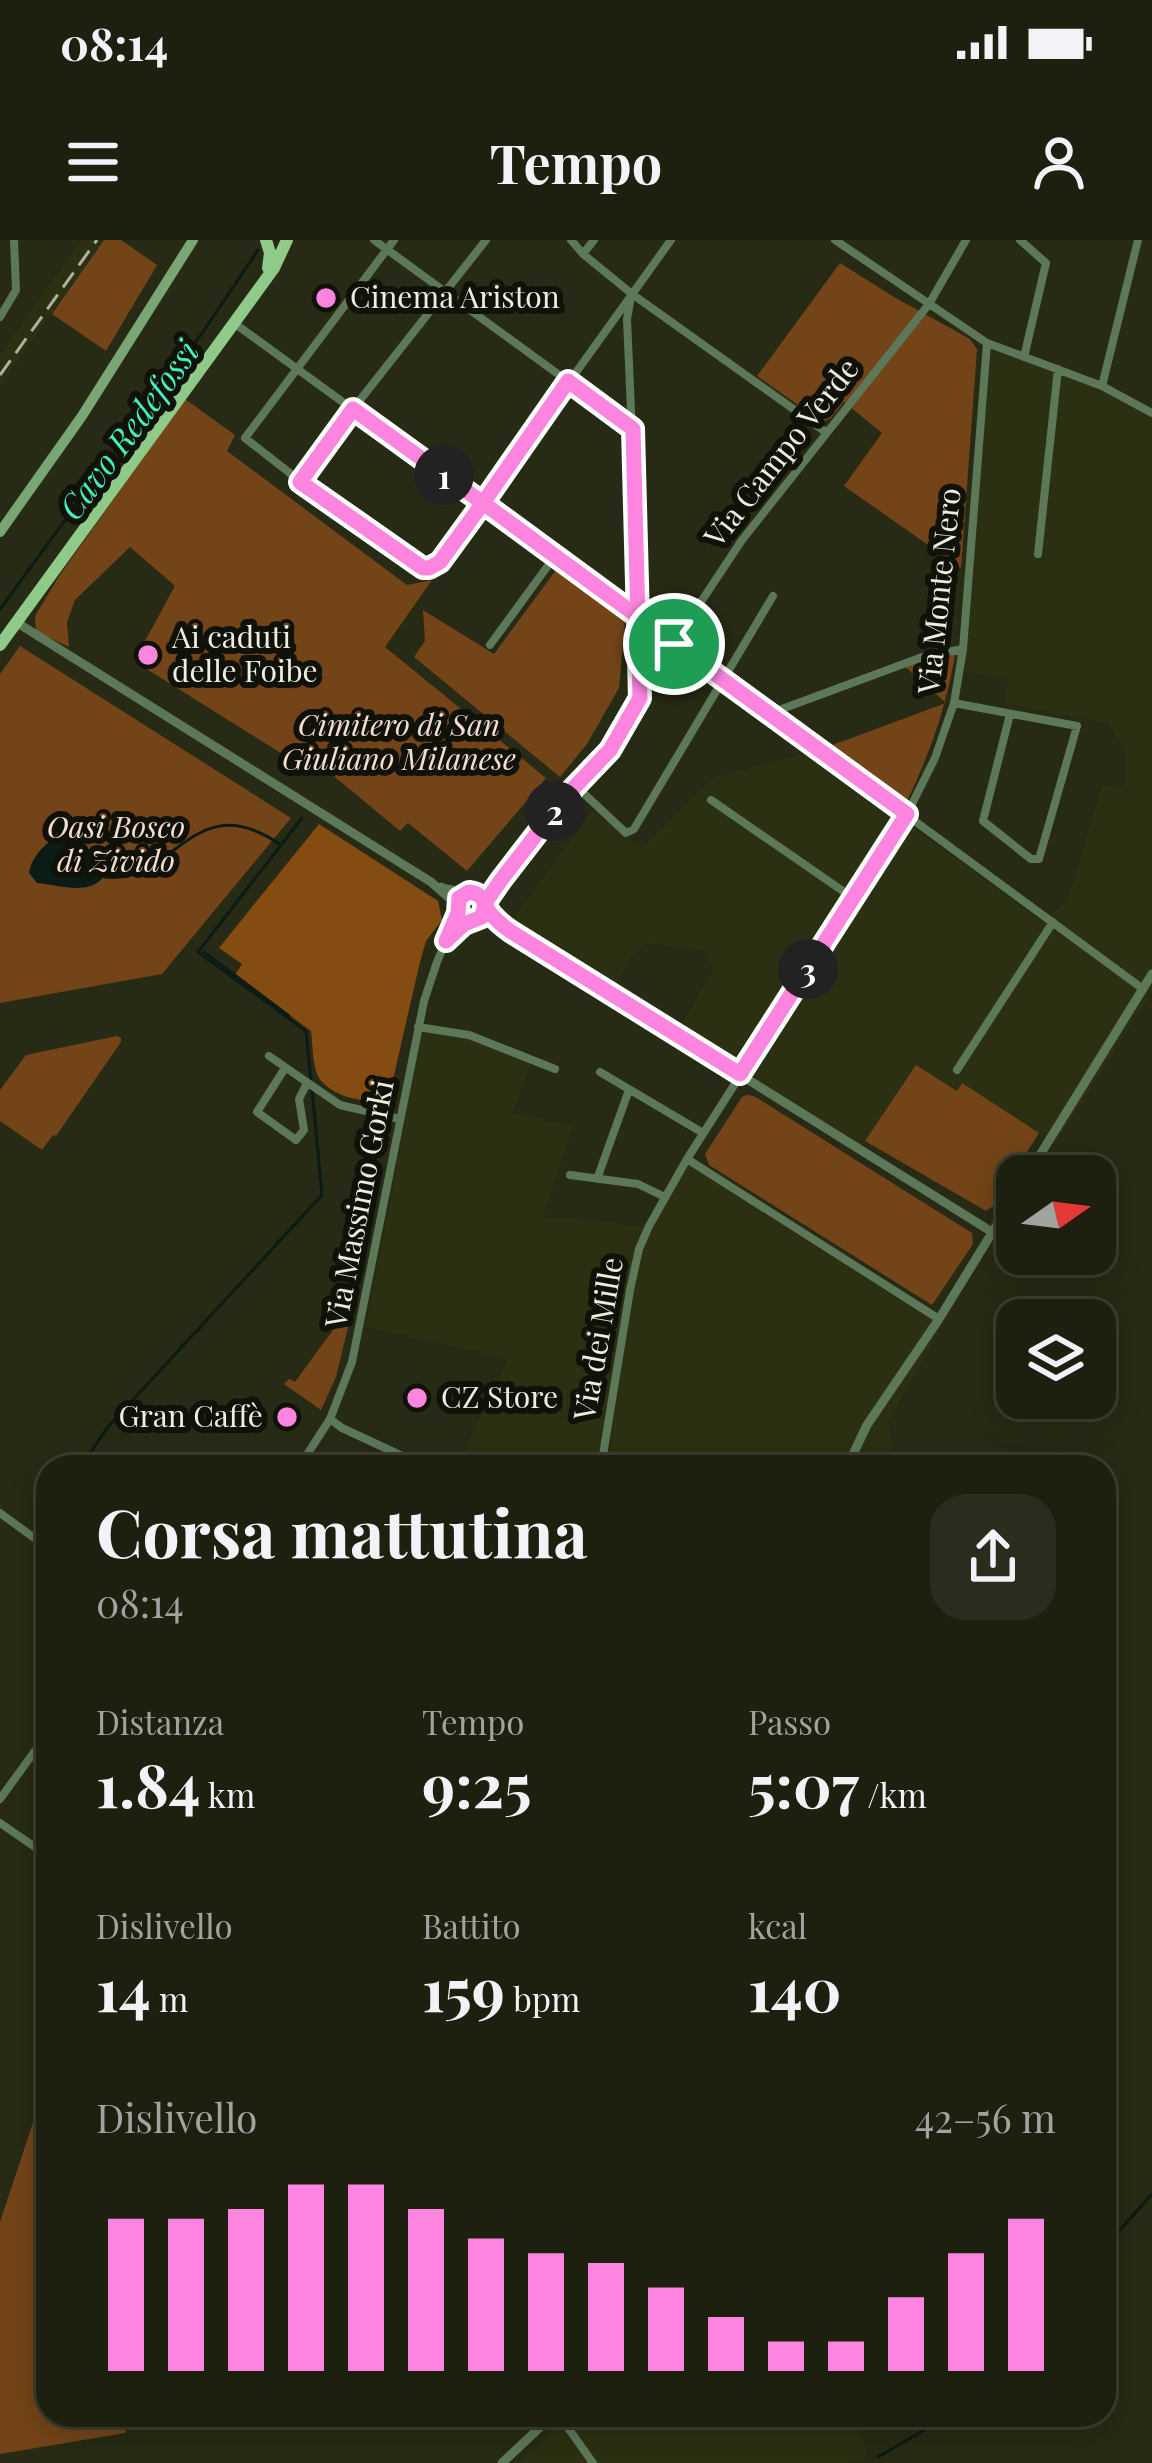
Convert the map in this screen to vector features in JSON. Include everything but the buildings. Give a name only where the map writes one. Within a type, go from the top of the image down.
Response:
[{"type":"main road","points":[[0,532],[72,431],[193,240]]},
{"type":"main road","points":[[262,284],[270,261],[266,240]]},
{"type":"main road","points":[[0,645],[262,284],[287,240]]},
{"type":"street","points":[[0,317],[16,290],[14,240]]},
{"type":"street","points":[[374,240],[633,429]]},
{"type":"street","points":[[394,240],[244,437],[423,568],[440,562],[671,240]]},
{"type":"street","points":[[300,482],[487,240]]},
{"type":"street","points":[[572,240],[632,294],[826,433]]},
{"type":"street","points":[[583,254],[594,240]]},
{"type":"street","points":[[835,240],[987,343],[1102,386],[1152,413]]},
{"type":"street","name":"Via Campo Verde","points":[[479,899],[501,880],[566,796],[610,750],[742,540],[929,304],[966,240]]},
{"type":"street","points":[[1020,240],[1046,263],[1024,357]]},
{"type":"street","points":[[1102,386],[1137,241]]},
{"type":"street","points":[[632,294],[627,319],[640,698]]},
{"type":"street","points":[[233,323],[637,616],[660,641]]},
{"type":"street","name":"Via Monte Nero","points":[[740,1074],[907,814],[954,703],[963,649],[987,343]]},
{"type":"street","points":[[1038,554],[1058,370]]},
{"type":"street","points":[[490,645],[555,556]]},
{"type":"street","points":[[578,787],[626,833],[634,830],[773,596]]},
{"type":"street","points":[[16,622],[431,882],[479,899],[510,931],[992,1232]]},
{"type":"street","points":[[637,633],[672,646],[724,679],[1143,989]]},
{"type":"street","points":[[771,713],[925,656],[963,649]]},
{"type":"street","points":[[954,703],[1077,726],[1039,859],[1031,859],[983,821],[1010,714]]},
{"type":"street","points":[[711,800],[853,898]]},
{"type":"street","points":[[431,882],[474,920],[510,931]]},
{"type":"street","points":[[458,909],[459,898],[479,899]]},
{"type":"street","points":[[446,941],[474,920],[479,899]]},
{"type":"street","name":"Via Massimo Gorki","points":[[306,1455],[330,1419],[358,1340],[418,1027],[431,976],[458,909]]},
{"type":"street","points":[[957,1070],[1053,922]]},
{"type":"street","points":[[1040,1155],[1152,974]]},
{"type":"street","points":[[418,1027],[472,1036],[555,1069]]},
{"type":"street","points":[[269,1056],[351,1109],[400,1120]]},
{"type":"street","points":[[285,1068],[257,1112],[296,1140],[304,1130],[298,1099],[308,1083]]},
{"type":"street","points":[[600,1072],[703,1133]]},
{"type":"street","name":"Via dei Mille","points":[[603,1455],[633,1273],[646,1232],[740,1074]]},
{"type":"street","points":[[597,1179],[629,1090]]},
{"type":"street","points":[[687,1159],[939,1319]]},
{"type":"street","points":[[570,1175],[638,1184],[664,1197]]},
{"type":"street","points":[[853,1455],[996,1226]]},
{"type":"street","points":[[330,1419],[401,1455]]},
{"type":"street","points":[[0,1513],[36,1539]]},
{"type":"street","points":[[0,1799],[36,1750]]},
{"type":"street","points":[[0,1823],[36,1848]]},
{"type":"street","points":[[502,2463],[542,2427]]},
{"type":"street","points":[[565,2427],[593,2463]]},
{"type":"shaded area","points":[[81,240],[104,240],[0,386],[0,355]]},
{"type":"shaded area","points":[[989,347],[1102,389],[1152,415],[1152,992],[1055,1145],[963,1084],[958,1091],[916,1065],[861,1147],[678,1030],[713,971],[705,950],[647,943],[635,951],[612,991],[508,926],[592,811],[641,849],[716,777],[810,752],[1044,923],[1068,899],[1102,785],[1126,786],[1124,749],[1108,723],[1005,703],[1008,679],[962,671]]},
{"type":"shaded area","points":[[319,824],[438,901],[442,920],[426,941],[389,1097],[381,1099],[351,1098],[325,1085],[315,1068],[311,1031],[235,975],[242,964],[219,948]]},
{"type":"shaded area","points":[[66,833],[81,840],[103,869],[96,884],[72,888],[37,883],[29,873],[42,848]]},
{"type":"shaded area","points":[[422,1032],[467,1038],[531,1064],[512,1113],[573,1126],[543,1216],[652,1227],[688,1165],[943,1327],[888,1421],[895,1455],[463,1455],[508,1358],[366,1327]]},
{"type":"shaded area","points":[[555,2427],[860,2427],[866,2458],[845,2463],[517,2463]]},
{"type":"green space","points":[[104,240],[121,240],[157,265],[106,351],[52,314]]},
{"type":"green space","points":[[840,263],[970,339],[977,349],[961,568],[844,486],[882,433],[844,402],[822,422],[757,376]]},
{"type":"green space","name":"Cimitero di San Giuliano Milanese","points":[[185,399],[235,435],[227,451],[407,585],[432,580],[385,647],[546,778],[467,871],[408,823],[400,831],[323,767],[303,767],[134,661],[175,586],[130,547],[75,600],[67,622],[69,647],[36,631],[35,616],[59,576]]},
{"type":"green space","points":[[556,570],[625,621],[619,688],[587,744],[560,777],[414,657],[425,641],[423,610],[494,654]]},
{"type":"green space","name":"Oasi Bosco di Zivido","points":[[20,646],[291,818],[162,974],[0,1003],[0,674]]},
{"type":"green space","points":[[956,650],[945,702],[902,664]]},
{"type":"green space","points":[[944,704],[905,805],[827,747]]},
{"type":"green space","points":[[117,1036],[121,1042],[42,1150],[0,1121],[0,1090],[26,1055]]},
{"type":"green space","points":[[916,1065],[957,1091],[962,1083],[1039,1133],[1025,1155],[996,1155],[996,1201],[986,1211],[865,1141]]},
{"type":"green space","points":[[747,1095],[972,1233],[973,1244],[932,1305],[709,1165],[705,1154]]},
{"type":"green space","points":[[351,1301],[336,1377],[321,1410],[284,1384],[289,1379],[295,1382],[346,1312],[341,1307],[344,1302]]},
{"type":"green space","points":[[36,2113],[36,2427],[128,2427],[125,2433],[0,2454],[0,2222]]},
{"type":"waterway","name":"Cavo Redefossi","points":[[0,609],[258,250]]},
{"type":"waterway","points":[[302,818],[198,952],[306,1031],[311,1080]]},
{"type":"waterway","points":[[105,877],[150,867],[205,830],[226,825],[251,829],[281,845]]},
{"type":"waterway","points":[[204,952],[289,1016]]},
{"type":"waterway","points":[[89,1455],[107,1428],[322,1195],[312,1089]]},
{"type":"waterway","points":[[1116,2234],[1152,2194]]},
{"type":"waterway","points":[[878,2457],[929,2427]]},
{"type":"railway","points":[[0,375],[97,240]]},
{"type":"place","name":"Cinema Ariston","points":[[326,298]]},
{"type":"place","name":"Ai caduti delle Foibe","points":[[148,655]]},
{"type":"place","name":"CZ Store","points":[[417,1398]]},
{"type":"place","name":"Gran Caffè","points":[[287,1417]]},
{"type":"route","points":[[674,644],[670,649],[637,616],[483,503],[440,562],[423,568],[300,482],[353,409],[483,503],[568,381],[633,429],[636,524],[637,616],[637,659],[640,698],[610,750],[566,796],[501,880],[485,903],[482,917],[464,924],[446,941],[459,898],[469,892],[478,894],[482,897],[485,902],[485,903],[486,908],[490,913],[510,931],[740,1074],[907,814],[674,644]]}]
